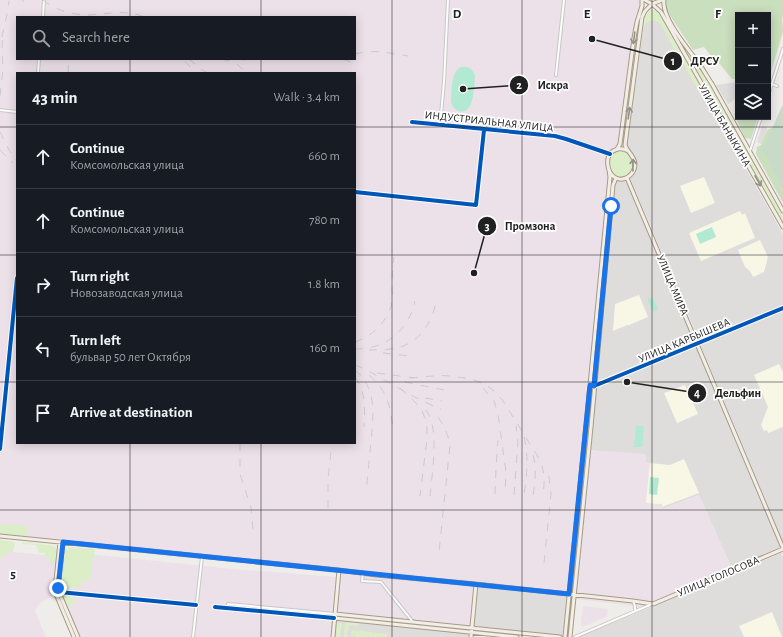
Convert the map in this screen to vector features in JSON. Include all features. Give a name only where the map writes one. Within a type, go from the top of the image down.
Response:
[{"type":"main road","points":[[570,637],[591,434],[595,335],[610,177],[608,162],[610,154],[620,144],[634,38],[642,6],[642,0]]},
{"type":"main road","name":"УЛИЦА БАНЫКИНА","points":[[645,0],[661,12],[783,226]]},
{"type":"main road","points":[[609,170],[616,178],[622,179],[627,178],[634,171],[634,159],[625,144],[643,14],[652,4],[663,0]]},
{"type":"main road","name":"УЛИЦА БАНЫКИНА","points":[[663,0],[664,9],[668,17],[685,46],[701,66],[783,211]]},
{"type":"main road","points":[[637,22],[642,23]]},
{"type":"main road","points":[[681,48],[682,45],[685,46]]},
{"type":"main road","points":[[731,136],[739,132]]},
{"type":"main road","points":[[616,149],[625,149],[628,151]]},
{"type":"main road","points":[[565,637],[579,496],[599,336],[613,185],[616,178]]},
{"type":"main road","name":"УЛИЦА МИРА","points":[[627,178],[783,548]]},
{"type":"main road","points":[[602,254],[606,255]]},
{"type":"main road","points":[[595,335],[599,336]]},
{"type":"main road","points":[[579,496],[584,496]]},
{"type":"main road","points":[[575,533],[580,534]]},
{"type":"main road","points":[[0,536],[476,584],[653,604]]},
{"type":"main road","points":[[61,542],[55,589],[76,637]]},
{"type":"main road","name":"УЛИЦА ГОЛОСОВА","points":[[653,604],[783,548]]},
{"type":"main road","points":[[60,552],[59,592],[76,637]]},
{"type":"main road","points":[[332,637],[339,570]]},
{"type":"main road","points":[[471,637],[476,584]]},
{"type":"main road","points":[[334,616],[413,622],[517,637]]},
{"type":"main road","points":[[334,616],[560,637]]},
{"type":"street","points":[[43,16],[44,0]]},
{"type":"street","points":[[440,125],[448,0]]},
{"type":"street","points":[[556,75],[564,0]]},
{"type":"street","points":[[771,87],[783,49]]},
{"type":"street","points":[[38,72],[39,60]]},
{"type":"street","points":[[772,84],[777,86]]},
{"type":"street","points":[[0,110],[16,112]]},
{"type":"street","points":[[750,151],[760,120]]},
{"type":"street","name":"ИНДУСТРИАЛЬНАЯ УЛИЦА","points":[[412,122],[555,136],[610,154]]},
{"type":"street","points":[[356,192],[476,205],[484,130]]},
{"type":"street","points":[[0,449],[16,288]]},
{"type":"street","name":"УЛИЦА КАРБЫШЕВА","points":[[592,386],[783,308]]},
{"type":"street","points":[[193,637],[202,556]]},
{"type":"street","points":[[363,573],[362,580],[381,582],[413,622]]},
{"type":"street","points":[[59,592],[196,606]]},
{"type":"street","points":[[633,601],[635,611]]},
{"type":"street","points":[[228,604],[334,616]]},
{"type":"street","points":[[574,637],[653,604]]},
{"type":"street","points":[[215,607],[334,616]]},
{"type":"shaded area","points":[[0,0],[641,0],[619,146],[610,154],[610,171],[569,594],[0,536]]},
{"type":"shaded area","points":[[657,12],[783,234],[783,305],[699,340],[630,178],[635,172],[636,166],[635,159],[627,145],[645,15]]},
{"type":"shaded area","points":[[735,82],[735,99],[728,104],[716,85]]},
{"type":"shaded area","points":[[783,104],[783,189],[763,149]]},
{"type":"shaded area","points":[[762,126],[767,128],[762,144],[757,142]]},
{"type":"shaded area","points":[[704,177],[715,203],[691,213],[680,186]]},
{"type":"shaded area","points":[[617,180],[626,182],[695,341],[595,382],[614,186]]},
{"type":"shaded area","points":[[740,211],[742,215],[745,213],[755,238],[701,261],[689,233]]},
{"type":"shaded area","points":[[760,240],[768,257],[764,272],[753,277],[750,271],[745,267],[738,250]]},
{"type":"shaded area","points":[[639,295],[648,317],[613,331],[615,304]]},
{"type":"shaded area","points":[[783,309],[783,542],[700,344]]},
{"type":"shaded area","points":[[696,347],[781,548],[732,569],[699,495],[662,509],[646,462],[590,450],[596,388]]},
{"type":"shaded area","points":[[779,364],[783,372],[783,427],[768,433],[767,430],[764,431],[761,425],[768,407],[754,375]]},
{"type":"shaded area","points":[[685,385],[698,414],[677,423],[664,393]]},
{"type":"shaded area","points":[[590,450],[646,454],[646,462],[650,463],[646,503],[662,504],[663,509],[699,495],[732,569],[650,608],[575,599]]},
{"type":"shaded area","points":[[684,459],[699,493],[662,507],[662,504],[646,503],[650,463],[670,465]]},
{"type":"shaded area","points":[[0,551],[57,556],[52,596],[39,604],[35,611],[46,637],[0,637]]},
{"type":"shaded area","points":[[63,551],[234,569],[337,577],[331,637],[80,637],[61,592],[60,585]]},
{"type":"shaded area","points":[[781,553],[783,557],[783,637],[579,637]]},
{"type":"shaded area","points":[[340,571],[475,585],[471,627],[336,613]]},
{"type":"shaded area","points":[[477,586],[567,596],[563,636],[473,626]]},
{"type":"shaded area","points":[[583,606],[608,609],[607,617],[582,627]]},
{"type":"shaded area","points":[[772,612],[782,637],[744,637],[739,626]]},
{"type":"shaded area","points":[[335,620],[470,632],[470,637],[333,637]]},
{"type":"green space","points":[[666,0],[783,0],[783,32],[771,72],[771,12],[735,12],[735,79],[732,79],[719,63],[707,66],[703,61],[711,56],[704,47],[693,50],[665,8]]},
{"type":"green space","points":[[651,10],[655,11],[664,19],[672,34],[668,37],[663,27],[654,20],[647,22],[642,31],[644,17]]},
{"type":"green space","points":[[672,35],[674,42],[681,51],[677,54],[668,38]]},
{"type":"green space","points":[[683,46],[702,72],[735,130],[734,133],[731,132]]},
{"type":"green space","points":[[682,55],[699,83],[699,86],[696,87],[679,56]]},
{"type":"green space","points":[[461,67],[470,68],[475,76],[474,93],[471,105],[468,109],[458,111],[451,102],[453,78],[457,70]]},
{"type":"green space","points":[[783,118],[783,203],[756,154],[757,147],[761,145],[767,130],[772,128]]},
{"type":"green space","points":[[737,120],[757,120],[751,139],[745,138]]},
{"type":"green space","points":[[736,136],[739,137],[759,174],[756,176],[735,140]]},
{"type":"green space","points":[[620,150],[628,154],[633,165],[631,172],[625,177],[615,176],[609,162],[614,153]]},
{"type":"green space","points":[[760,175],[783,216],[783,223],[756,177]]},
{"type":"green space","points":[[712,227],[716,237],[700,244],[696,234]]},
{"type":"green space","points":[[653,298],[658,309],[654,312],[652,311],[648,301],[648,299]]},
{"type":"green space","points":[[636,426],[644,426],[642,447],[634,447]]},
{"type":"green space","points":[[650,477],[659,478],[657,495],[649,494]]},
{"type":"green space","points":[[0,524],[27,526],[26,536],[0,535]]},
{"type":"green space","points":[[0,540],[15,543],[13,552],[8,552],[0,559]]},
{"type":"green space","points":[[22,542],[55,546],[57,551],[56,563],[51,563],[50,558],[45,558],[45,553],[39,553],[36,545],[22,544]]},
{"type":"green space","points":[[69,547],[94,549],[92,578],[80,583],[82,588],[72,587],[71,591],[60,589],[59,585],[64,552],[64,558],[66,550]]},
{"type":"green space","points":[[66,594],[123,600],[124,602],[73,596],[75,604],[68,606],[67,603],[66,606],[62,596]]},
{"type":"green space","points":[[345,621],[358,623],[360,626],[349,625],[347,637],[344,637],[345,623],[352,623]]},
{"type":"green space","points":[[336,623],[342,623],[340,637],[335,637]]},
{"type":"green space","points":[[352,630],[388,634],[387,637],[355,637],[353,634],[353,637],[351,637]]},
{"type":"railway","points":[[43,0],[65,12],[90,15],[131,13],[141,16]]},
{"type":"railway","points":[[2,37],[9,1]]},
{"type":"railway","points":[[0,96],[3,69],[3,31]]},
{"type":"railway","points":[[356,54],[376,52],[408,56]]},
{"type":"railway","points":[[68,72],[69,60]]},
{"type":"railway","points":[[190,60],[206,72]]},
{"type":"railway","points":[[218,60],[227,61]]},
{"type":"railway","points":[[226,60],[235,62],[241,68],[249,72]]},
{"type":"railway","points":[[246,60],[254,61]]},
{"type":"railway","points":[[346,60],[357,63]]},
{"type":"railway","points":[[185,61],[194,72]]},
{"type":"railway","points":[[0,132],[9,150],[16,160]]},
{"type":"railway","points":[[0,150],[13,163]]},
{"type":"railway","points":[[356,342],[372,333],[382,324],[389,312],[392,301],[394,257]]},
{"type":"railway","points":[[356,349],[376,346],[386,342],[394,336],[407,321],[415,301]]},
{"type":"railway","points":[[369,350],[386,350],[399,347],[416,339],[426,328],[436,301]]},
{"type":"railway","points":[[383,353],[410,356]]},
{"type":"railway","points":[[356,365],[414,397],[441,409]]},
{"type":"railway","points":[[356,371],[362,377],[371,394],[373,413],[366,492]]},
{"type":"railway","points":[[377,373],[414,378]]},
{"type":"railway","points":[[369,375],[380,387],[387,399],[393,429]]},
{"type":"railway","points":[[410,378],[440,376],[464,378],[483,383],[493,390],[503,401],[537,455],[544,475],[543,497]]},
{"type":"railway","points":[[356,378],[363,395],[364,427]]},
{"type":"railway","points":[[405,382],[444,390]]},
{"type":"railway","points":[[400,388],[422,410],[427,428],[420,496]]},
{"type":"railway","points":[[483,388],[494,401],[498,414],[506,472],[505,492]]},
{"type":"railway","points":[[425,398],[442,401]]},
{"type":"railway","points":[[426,410],[433,428],[434,439],[430,496]]},
{"type":"railway","points":[[438,417],[446,430],[450,445],[439,552]]},
{"type":"railway","points":[[514,495],[518,442],[516,426]]},
{"type":"railway","points":[[524,437],[527,451],[524,495]]},
{"type":"railway","points":[[495,494],[498,440]]},
{"type":"railway","points":[[240,444],[240,474],[251,508],[253,530]]},
{"type":"railway","points":[[328,508],[328,478],[332,444]]},
{"type":"railway","points":[[533,455],[535,471],[533,497]]},
{"type":"railway","points":[[544,563],[551,494],[549,477],[546,470]]},
{"type":"cycle path","points":[[412,122],[555,136],[610,154]]},
{"type":"cycle path","points":[[356,192],[476,205],[484,130]]},
{"type":"cycle path","points":[[0,449],[16,288]]},
{"type":"cycle path","points":[[590,385],[594,386],[783,308]]},
{"type":"cycle path","points":[[59,592],[196,605]]},
{"type":"cycle path","points":[[215,607],[334,618]]},
{"type":"place","name":"ДРСУ","points":[[592,39]]},
{"type":"place","name":"Искра","points":[[463,89]]},
{"type":"place","name":"Промзона","points":[[474,273]]},
{"type":"place","name":"Дельфин","points":[[627,382]]},
{"type":"route","points":[[58,588],[63,542],[569,594],[590,385],[594,386],[611,206]]}]
